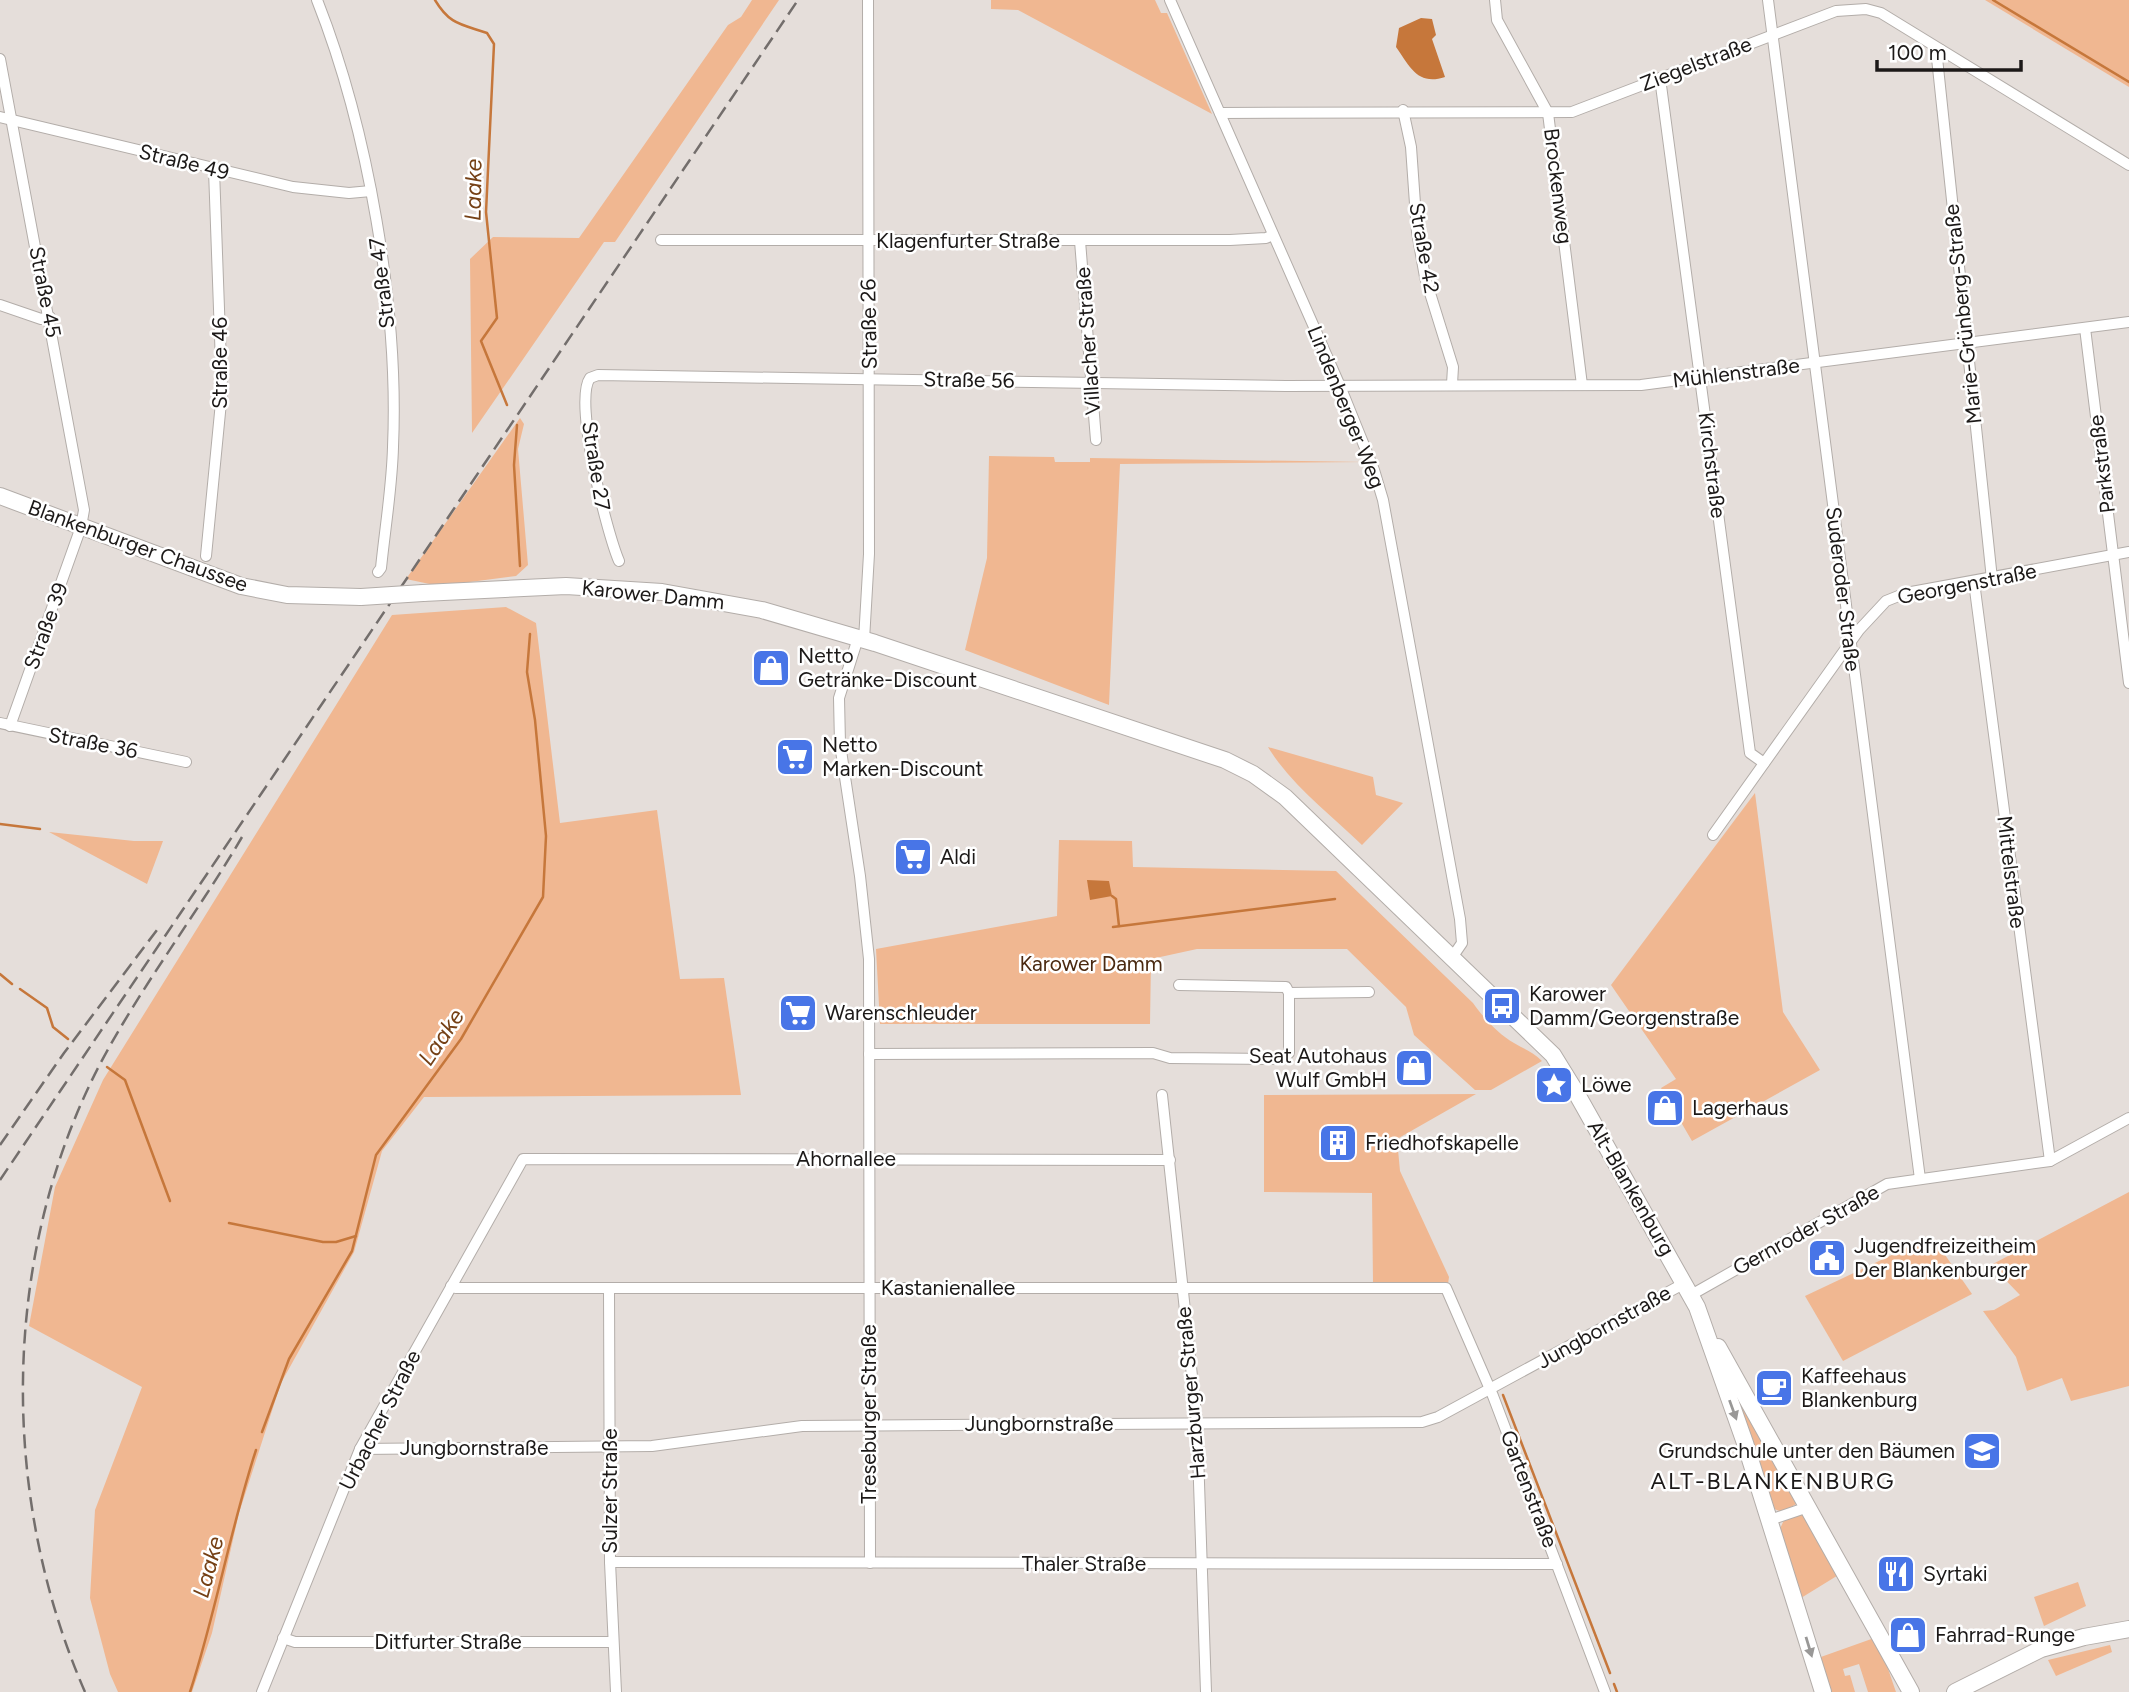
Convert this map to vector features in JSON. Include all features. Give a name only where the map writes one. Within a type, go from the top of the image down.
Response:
[{"type":"main road","name":"Blankenburger Chaussee","points":[[0,496],[241,586],[288,595],[361,597],[423,593]]},
{"type":"main road","name":"Karower Damm","points":[[423,593],[533,587],[662,593],[762,610],[861,639],[1237,765],[1285,797],[1553,1055]]},
{"type":"main road","name":"Alt-Blankenburg","points":[[1553,1055],[1688,1289],[1770,1520],[1823,1692]]},
{"type":"main road","name":"Alt-Blankenburg","points":[[1703,1325],[1912,1692]]},
{"type":"main road","points":[[1955,1692],[2041,1649],[2127,1633]]},
{"type":"street","name":"Straße 47","points":[[317,0],[360,141],[386,302],[393,397],[393,447],[381,568],[378,572]]},
{"type":"street","name":"Lindenberger Weg","points":[[1170,0],[1340,386],[1383,500],[1460,919],[1462,943],[1451,958]]},
{"type":"street","name":"Brockenweg","points":[[1495,0],[1497,20],[1548,113],[1582,385]]},
{"type":"street","name":"Suderoder Straße","points":[[1768,0],[1920,1178]]},
{"type":"street","name":"Straße 26","points":[[861,639],[869,554],[868,4]]},
{"type":"street","name":"Ziegelstraße","points":[[1220,113],[1403,110],[1572,112],[1836,11],[1866,9],[1881,13],[2129,164]]},
{"type":"street","name":"Marie-Grünberg-Straße","points":[[1941,50],[1937,58],[1992,579]]},
{"type":"street","name":"Straße 45","points":[[0,59],[6,118],[50,317],[84,510],[81,527]]},
{"type":"street","name":"Kirchstraße","points":[[1660,78],[1750,753],[1764,763]]},
{"type":"street","name":"Straße 42","points":[[1403,110],[1411,147],[1419,243],[1425,276],[1453,367],[1452,384]]},
{"type":"street","name":"Straße 49","points":[[6,118],[293,187],[349,193],[370,191]]},
{"type":"street","name":"Straße 46","points":[[206,556],[222,392],[214,170]]},
{"type":"street","name":"Klagenfurter Straße","points":[[661,240],[1230,240],[1266,238],[1273,235]]},
{"type":"street","name":"Villacher Straße","points":[[1080,241],[1096,440]]},
{"type":"street","points":[[0,305],[41,319],[50,317]]},
{"type":"street","name":"Mühlenstraße","points":[[1340,386],[1641,385],[2129,322]]},
{"type":"street","name":"Parkstraße","points":[[2085,328],[2129,683]]},
{"type":"street","name":"Straße 56","points":[[598,375],[1340,386]]},
{"type":"street","name":"Straße 27","points":[[598,375],[590,378],[586,388],[591,451],[606,523],[619,561]]},
{"type":"street","name":"Straße 39","points":[[5,725],[81,527]]},
{"type":"street","name":"Georgenstraße","points":[[1713,835],[1878,607],[1893,597],[2129,552]]},
{"type":"street","name":"Mittelstraße","points":[[1974,582],[2050,1161]]},
{"type":"street","name":"Treseburger Straße","points":[[861,639],[839,698],[840,744],[867,940],[870,1563]]},
{"type":"street","name":"Straße 36","points":[[5,725],[186,762]]},
{"type":"street","points":[[869,1054],[1153,1053],[1170,1058],[1279,1059],[1289,1053],[1289,993],[1286,987],[1279,984],[1179,985]]},
{"type":"street","points":[[1289,993],[1368,992]]},
{"type":"street","name":"Harzburger Straße","points":[[1162,1095],[1197,1423],[1204,1564],[1206,1692]]},
{"type":"street","points":[[2050,1161],[2129,1118]]},
{"type":"street","name":"Ahornallee","points":[[523,1159],[1170,1160]]},
{"type":"street","name":"Urbacher Straße","points":[[262,1692],[360,1449],[523,1159]]},
{"type":"street","name":"Gernroder Straße","points":[[1688,1289],[1887,1184],[2050,1161]]},
{"type":"street","name":"Kastanienallee","points":[[451,1286],[456,1289],[1446,1288]]},
{"type":"street","name":"Gartenstraße","points":[[1446,1288],[1490,1389],[1605,1692]]},
{"type":"street","name":"Sulzer Straße","points":[[610,1289],[610,1562],[616,1692]]},
{"type":"street","name":"Jungbornstraße","points":[[360,1449],[652,1446],[802,1426],[869,1424],[1422,1422],[1438,1417],[1688,1289]]},
{"type":"street","points":[[1770,1520],[1808,1507]]},
{"type":"street","name":"Thaler Straße","points":[[610,1562],[1558,1564]]},
{"type":"street","name":"Ditfurter Straße","points":[[283,1638],[295,1642],[613,1642]]},
{"type":"green space","points":[[752,0],[779,0],[615,242],[604,242],[472,433],[470,259],[493,237],[579,238],[728,25],[741,17]]},
{"type":"green space","points":[[991,0],[1155,0],[1161,13],[1167,13],[1212,114],[1018,10],[991,9]]},
{"type":"green space","points":[[1985,0],[2129,0],[2129,87]]},
{"type":"green space","points":[[520,418],[524,424],[518,449],[528,565],[516,576],[439,586],[406,579]]},
{"type":"green space","points":[[989,456],[1054,457],[1055,462],[1090,462],[1090,458],[1366,462],[1120,464],[1109,705],[965,650],[987,558]]},
{"type":"green space","points":[[506,607],[536,623],[560,823],[657,810],[680,979],[724,978],[741,1095],[424,1097],[382,1151],[354,1252],[281,1383],[239,1513],[212,1633],[192,1692],[118,1692],[110,1674],[90,1598],[95,1510],[142,1387],[29,1326],[55,1187],[103,1080],[392,615]]},
{"type":"green space","points":[[1268,747],[1373,777],[1376,795],[1403,803],[1362,845],[1299,787]]},
{"type":"green space","points":[[1755,793],[1783,1012],[1820,1070],[1692,1141],[1661,1088],[1676,1079],[1611,985]]},
{"type":"green space","points":[[49,832],[134,841],[163,841],[147,884]]},
{"type":"green space","name":"Karower Damm","points":[[1059,840],[1132,841],[1133,867],[1336,871],[1473,1003],[1497,1030],[1542,1061],[1491,1090],[1475,1090],[1414,1035],[1406,1007],[1347,949],[1197,949],[1151,959],[1150,1024],[880,1024],[876,949],[1057,916]]},
{"type":"green space","points":[[1476,1094],[1397,1139],[1400,1171],[1449,1277],[1448,1284],[1373,1283],[1372,1193],[1264,1192],[1264,1095]]},
{"type":"green space","points":[[2129,1192],[2129,1386],[2071,1401],[2062,1378],[2027,1391],[2016,1357],[1983,1311],[1994,1310],[2020,1295],[1991,1265]]},
{"type":"green space","points":[[1932,1236],[1972,1294],[1843,1361],[1805,1296]]},
{"type":"green space","points":[[1723,1362],[1798,1503],[1782,1512],[1772,1508]]},
{"type":"green space","points":[[1804,1514],[1840,1574],[1801,1598],[1779,1531],[1784,1520]]},
{"type":"green space","points":[[2078,1582],[2086,1606],[2044,1626],[2034,1597]]},
{"type":"green space","points":[[1877,1637],[1896,1692],[1868,1692],[1859,1664],[1843,1669],[1845,1676],[1850,1675],[1855,1692],[1830,1692],[1818,1658]]},
{"type":"green space","points":[[2110,1645],[2112,1652],[2056,1676],[2048,1660]]},
{"type":"shaded area","points":[[1421,18],[1432,19],[1436,35],[1432,39],[1445,77],[1421,77],[1396,47],[1399,28]]},
{"type":"shaded area","points":[[1087,880],[1109,881],[1112,896],[1090,900]]},
{"type":"waterway","name":"Laake","points":[[435,0],[451,19],[487,33],[494,44],[486,212],[497,318],[481,341],[507,405]]},
{"type":"waterway","points":[[1993,0],[2129,82]]},
{"type":"waterway","name":"Laake","points":[[517,425],[514,465],[520,566]]},
{"type":"waterway","name":"Laake","points":[[262,1432],[289,1359],[352,1251],[376,1155],[461,1039],[543,897],[546,836],[535,720],[527,672],[530,634]]},
{"type":"waterway","points":[[0,824],[40,829]]},
{"type":"waterway","points":[[1112,896],[1116,899],[1119,926]]},
{"type":"waterway","points":[[1113,927],[1335,899]]},
{"type":"waterway","points":[[0,974],[12,984]]},
{"type":"waterway","points":[[20,989],[47,1008],[53,1027],[68,1039]]},
{"type":"waterway","points":[[107,1067],[125,1080],[170,1201]]},
{"type":"waterway","points":[[229,1223],[323,1242],[336,1242],[356,1236]]},
{"type":"waterway","points":[[1503,1395],[1610,1673]]},
{"type":"waterway","name":"Laake","points":[[190,1692],[256,1450]]},
{"type":"waterway","points":[[1614,1684],[1617,1692]]},
{"type":"railway","points":[[0,1180],[798,0]]},
{"type":"railway","points":[[85,1692],[57,1617],[37,1539],[26,1459],[23,1378],[29,1297],[43,1217],[66,1140],[99,1066],[133,1007],[242,837]]},
{"type":"railway","points":[[0,1145],[64,1053],[160,926]]},
{"type":"place","name":"Netto Getränke-Discount","points":[[771,668]]},
{"type":"place","name":"Netto Marken-Discount","points":[[795,757]]},
{"type":"place","name":"Aldi","points":[[913,857]]},
{"type":"place","name":"Karower Damm/Georgenstraße","points":[[1502,1006]]},
{"type":"place","name":"Warenschleuder","points":[[798,1013]]},
{"type":"place","name":"Seat Autohaus Wulf GmbH","points":[[1414,1068]]},
{"type":"place","name":"Löwe","points":[[1554,1085]]},
{"type":"place","name":"Lagerhaus","points":[[1665,1108]]},
{"type":"place","name":"Friedhofskapelle","points":[[1338,1143]]},
{"type":"place","name":"Jugendfreizeitheim Der Blankenburger","points":[[1827,1258]]},
{"type":"place","name":"Kaffeehaus Blankenburg","points":[[1774,1388]]},
{"type":"place","name":"Grundschule unter den Bäumen","points":[[1982,1451]]},
{"type":"place","name":"Syrtaki","points":[[1896,1574]]},
{"type":"place","name":"Fahrrad-Runge","points":[[1908,1635]]},
{"type":"district","name":"ALT-BLANKENBURG","points":[[1773,1481]]}]
